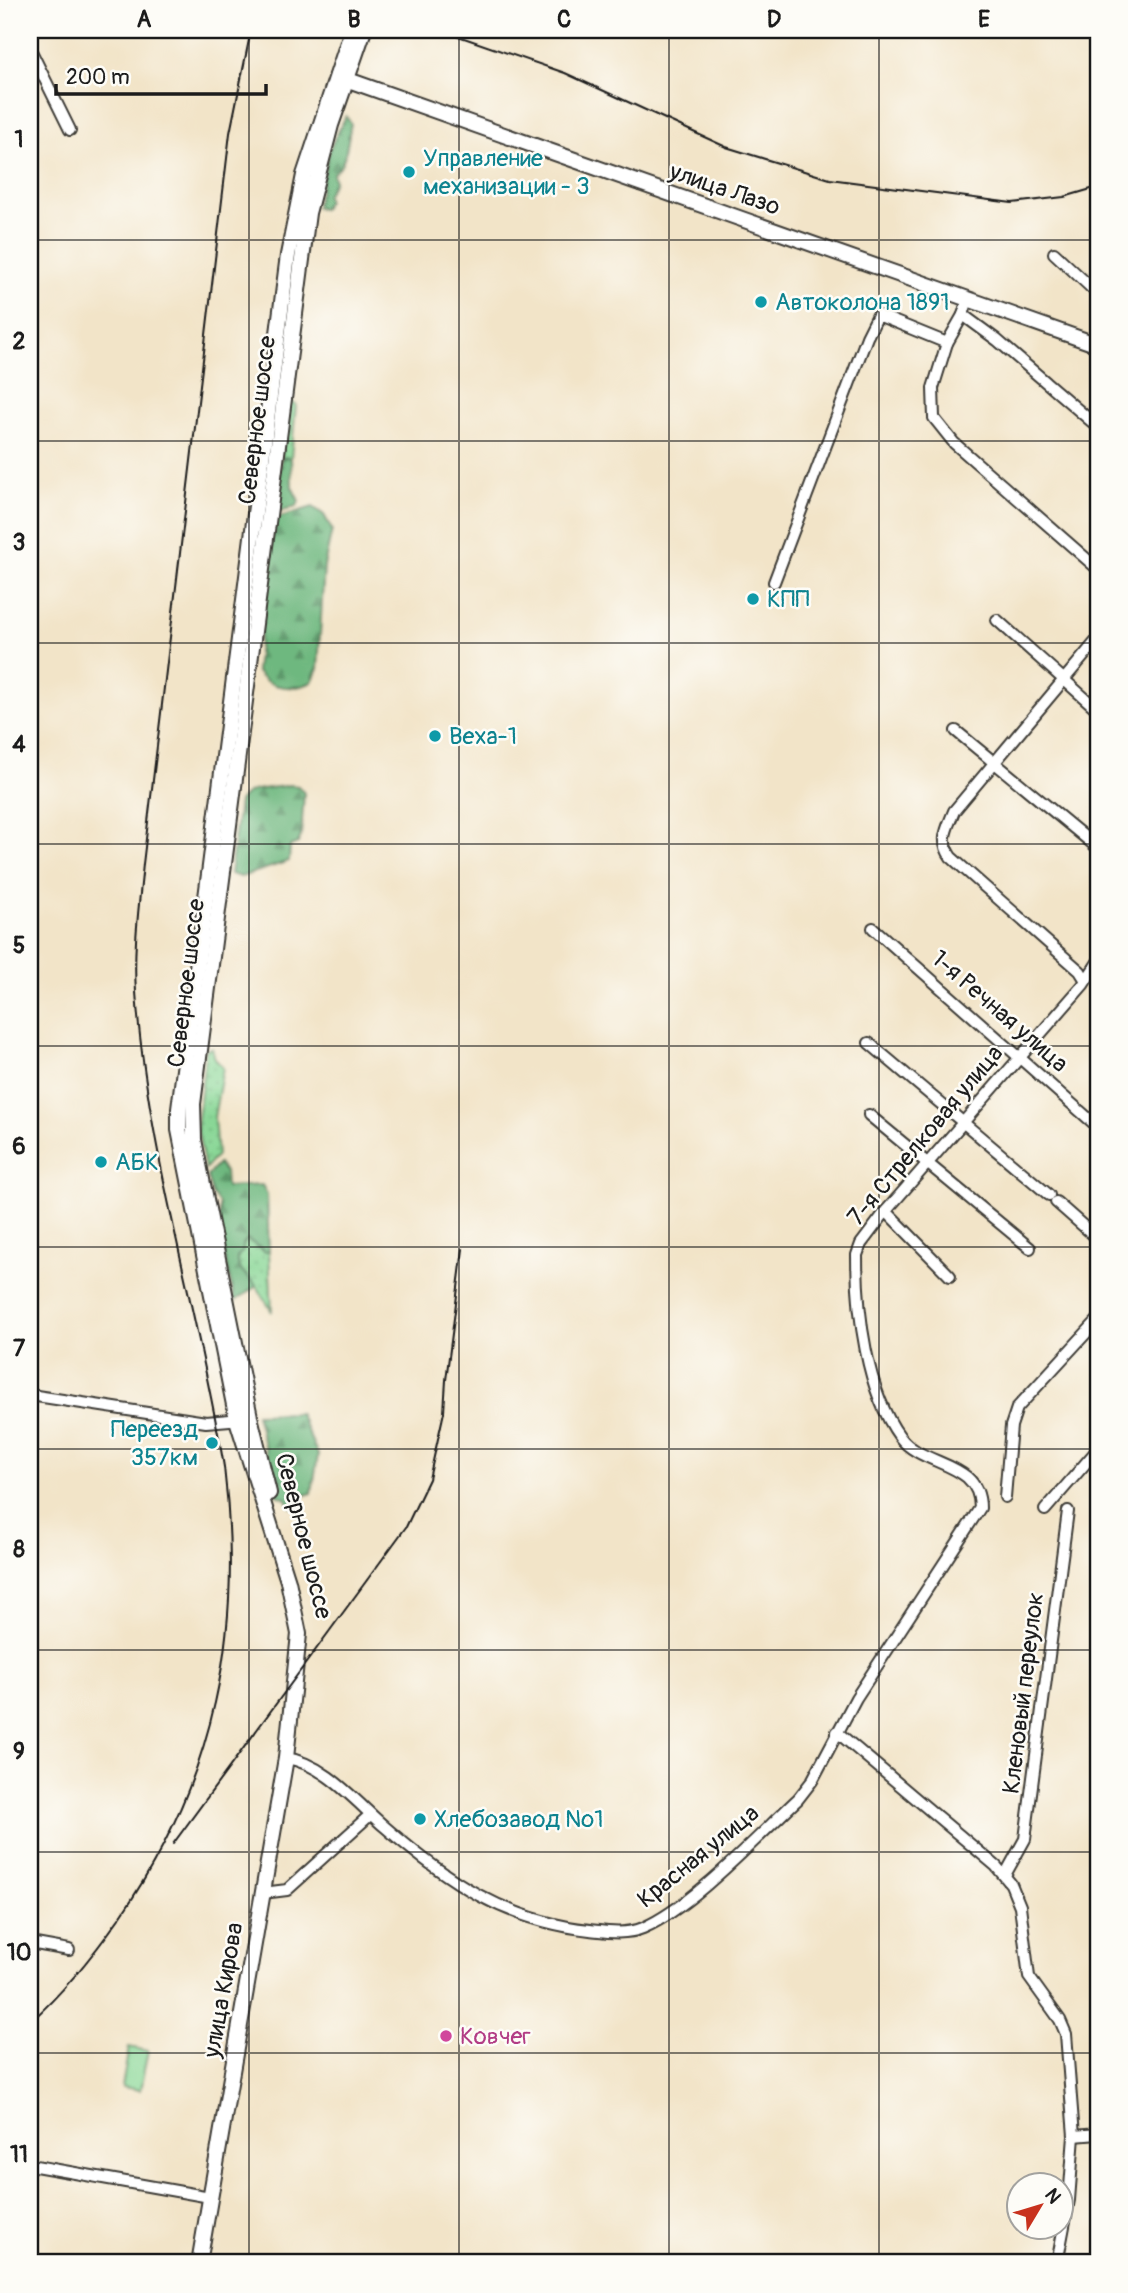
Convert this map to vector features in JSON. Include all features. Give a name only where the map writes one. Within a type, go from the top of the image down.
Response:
[{"type":"main road","name":"Северное шоссе","points":[[291,1726],[305,1664],[303,1615],[244,1419],[194,1139],[195,1043],[295,256],[352,30]]},
{"type":"main road","name":"Северное шоссе","points":[[341,77],[364,30]]},
{"type":"main road","name":"улица Лазо","points":[[341,77],[1098,345]]},
{"type":"main road","name":"улица Кирова","points":[[199,2263],[291,1726]]},
{"type":"street","points":[[30,49],[70,131]]},
{"type":"street","points":[[1055,253],[1098,294]]},
{"type":"street","points":[[968,299],[963,316],[947,343],[933,388],[934,418],[954,443],[1098,569]]},
{"type":"street","points":[[774,582],[867,337],[878,315],[947,343]]},
{"type":"street","points":[[963,316],[997,340],[1098,427]]},
{"type":"street","points":[[997,620],[1098,710]]},
{"type":"street","points":[[1084,979],[1080,971],[950,857],[943,846],[943,838],[954,811],[1098,639]]},
{"type":"street","points":[[957,730],[1098,848]]},
{"type":"street","name":"1-я Речная улица","points":[[873,928],[1017,1058],[1096,1121]]},
{"type":"street","name":"7-я Стрелковая улица","points":[[837,1732],[980,1508],[976,1485],[966,1475],[902,1440],[877,1396],[867,1346],[857,1255],[861,1244],[886,1212],[1083,985],[1084,979],[1098,962]]},
{"type":"street","points":[[869,1043],[1098,1239]]},
{"type":"street","points":[[869,1115],[1030,1248]]},
{"type":"street","points":[[886,1212],[950,1276]]},
{"type":"street","points":[[1005,1497],[1011,1426],[1017,1408],[1098,1320]]},
{"type":"street","points":[[30,1395],[206,1422],[244,1419]]},
{"type":"street","points":[[1045,1510],[1098,1449]]},
{"type":"street","name":"Кленовый переулок","points":[[1005,1875],[1025,1839],[1068,1511]]},
{"type":"street","points":[[837,1732],[1005,1875],[1020,1906],[1029,1976],[1060,2020],[1066,2034],[1074,2136],[1069,2200],[1057,2263]]},
{"type":"street","name":"Красная улица","points":[[286,1758],[300,1760],[315,1767],[436,1871],[518,1916],[613,1933],[639,1930],[673,1911],[798,1799],[812,1781],[837,1732]]},
{"type":"street","points":[[263,1893],[287,1889],[370,1815]]},
{"type":"street","points":[[30,1943],[69,1950]]},
{"type":"street","points":[[1074,2136],[1098,2134]]},
{"type":"street","points":[[30,2165],[211,2197]]},
{"type":"street","points":[[30,2261],[39,2263]]},
{"type":"green space","points":[[346,116],[351,124],[346,152],[338,169],[333,173],[334,181],[326,196],[328,201],[322,209],[316,207],[330,148]]},
{"type":"green space","points":[[290,401],[296,405],[291,458],[281,460]]},
{"type":"green space","points":[[285,457],[291,458],[292,487],[299,501],[297,506],[278,512],[274,509],[281,460]]},
{"type":"green space","points":[[313,507],[324,515],[332,530],[324,566],[318,669],[312,682],[297,687],[282,687],[267,682],[256,671],[273,522],[276,518]]},
{"type":"green space","points":[[298,786],[304,793],[301,836],[298,843],[290,846],[289,861],[241,877],[230,874],[239,802],[254,790]]},
{"type":"green space","points":[[212,1048],[215,1059],[223,1068],[214,1117],[217,1155],[205,1169],[197,1127],[206,1049]]},
{"type":"green space","points":[[218,1164],[225,1172],[226,1187],[262,1185],[267,1194],[269,1252],[247,1239],[243,1244],[243,1251],[237,1257],[239,1268],[257,1286],[235,1301],[219,1234],[219,1204],[212,1194],[207,1176]]},
{"type":"green space","points":[[247,1239],[269,1252],[272,1312],[257,1286],[239,1268],[237,1257]]},
{"type":"green space","points":[[299,1413],[318,1455],[312,1493],[298,1497],[299,1508],[291,1507],[287,1499],[277,1495],[256,1414]]},
{"type":"green space","points":[[129,2047],[148,2051],[140,2090],[122,2087]]},
{"type":"railway","points":[[30,2022],[89,1959],[153,1865],[179,1812],[200,1757],[215,1702],[225,1646],[230,1588],[224,1467],[151,1112],[142,1052],[135,960],[143,864],[230,133],[251,30]]},
{"type":"railway","points":[[441,30],[565,73],[726,147],[830,179],[1012,203],[1064,197],[1098,187]]},
{"type":"railway","points":[[173,1844],[406,1527],[429,1479],[444,1412],[463,1249]]},
{"type":"place","name":"Управление механизации - 3","points":[[409,172]]},
{"type":"place","name":"Автоколона 1891","points":[[761,302]]},
{"type":"place","name":"КПП","points":[[753,599]]},
{"type":"place","name":"Веха-1","points":[[435,736]]},
{"type":"place","name":"АБК","points":[[101,1162]]},
{"type":"place","name":"Переезд 357км","points":[[212,1443]]},
{"type":"place","name":"Хлебозавод №1","points":[[420,1819]]},
{"type":"place","name":"Ковчег","points":[[446,2036]]}]
